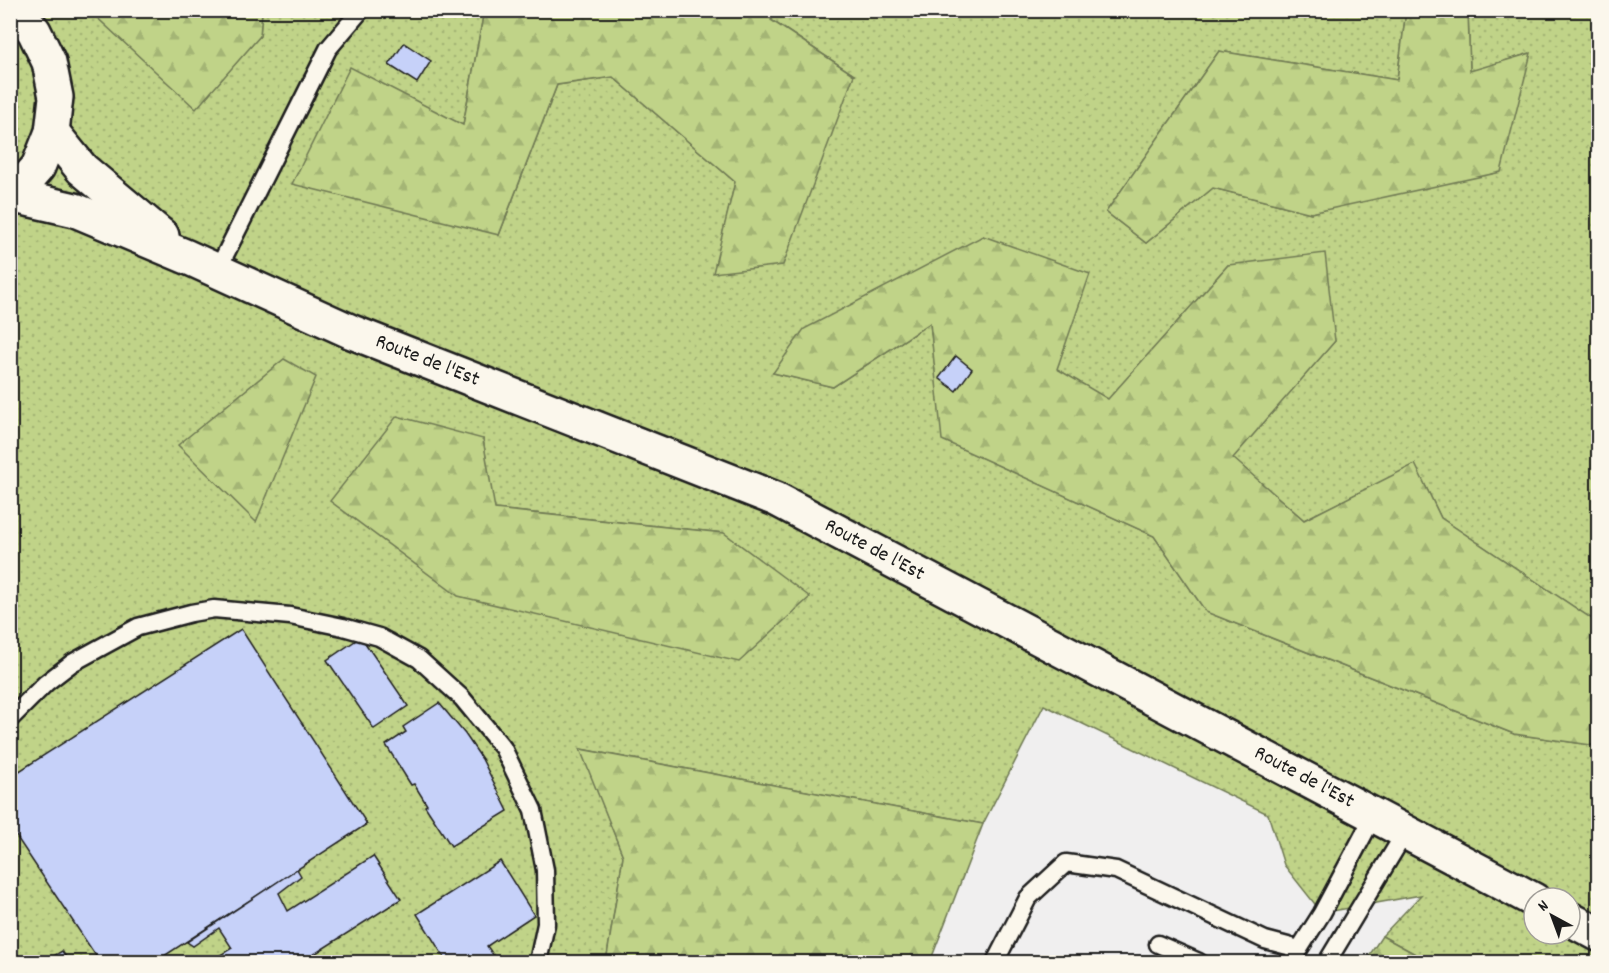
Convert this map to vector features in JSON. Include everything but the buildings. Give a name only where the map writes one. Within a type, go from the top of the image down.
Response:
[{"type":"main road","points":[[12,197],[38,167],[52,132],[56,97],[49,62],[34,31],[16,10]]},
{"type":"main road","name":"Route de l'Est","points":[[52,132],[82,169],[187,257]]},
{"type":"main road","name":"Route de l'Est","points":[[12,197],[75,210],[187,257],[352,332],[776,499],[1522,894]]},
{"type":"main road","points":[[1582,925],[1599,934]]},
{"type":"lane","points":[[217,272],[328,49],[362,10]]},
{"type":"lane","points":[[10,719],[46,683],[72,663],[138,627],[190,613],[214,609],[290,616],[379,637],[419,659],[428,667],[462,698],[503,748],[533,810],[545,870],[546,924],[538,963]]},
{"type":"lane","points":[[994,963],[1028,898],[1066,863],[1116,870],[1295,956],[1322,913],[1374,815]]},
{"type":"lane","points":[[1327,963],[1406,831]]},
{"type":"lane","points":[[1158,944],[1199,963]]},
{"type":"green space","points":[[10,11],[90,11],[196,108],[260,36],[262,11],[484,11],[463,125],[499,235],[557,85],[613,77],[735,182],[714,273],[854,75],[771,20],[779,11],[1406,11],[1397,80],[1219,51],[1106,212],[1146,243],[1213,188],[1311,213],[1530,53],[1470,72],[1468,11],[1598,11],[1598,623],[1441,518],[1415,465],[1304,520],[1232,458],[1335,341],[1228,265],[1108,400],[1057,369],[983,236],[773,373],[833,387],[930,323],[943,440],[1154,536],[1206,612],[1514,734],[1598,746],[1598,962],[1430,962],[1382,936],[1421,895],[1322,913],[1284,865],[1268,814],[1044,705],[983,824],[581,749],[623,856],[606,962],[11,962]],"holes":[[[483,439],[494,509],[724,533],[331,501]]]},
{"type":"green space","points":[[90,11],[262,11],[260,36],[196,109]]},
{"type":"green space","points":[[484,11],[779,11],[771,20],[854,75],[783,265],[713,273],[735,182],[613,77],[557,85],[499,235],[292,184],[350,67],[463,125]]},
{"type":"green space","points":[[1406,11],[1468,11],[1470,71],[1531,53],[1501,172],[1311,213],[1213,188],[1146,243],[1106,212],[1219,51],[1397,80]]},
{"type":"green space","points":[[983,236],[1090,274],[1057,369],[1108,399],[1228,265],[1325,253],[1335,341],[1233,458],[1304,520],[1415,464],[1441,518],[1598,623],[1598,746],[1514,734],[1206,612],[1154,536],[942,440],[930,323],[833,387],[773,373],[804,329]]},
{"type":"green space","points":[[284,359],[316,377],[256,522],[178,445]]},
{"type":"green space","points":[[397,416],[483,439],[495,509],[724,533],[810,597],[739,662],[458,596],[330,501]]},
{"type":"green space","points":[[580,749],[983,824],[930,962],[606,962],[623,856]]},
{"type":"green space","points":[[1382,936],[1430,962],[1365,962]]}]
